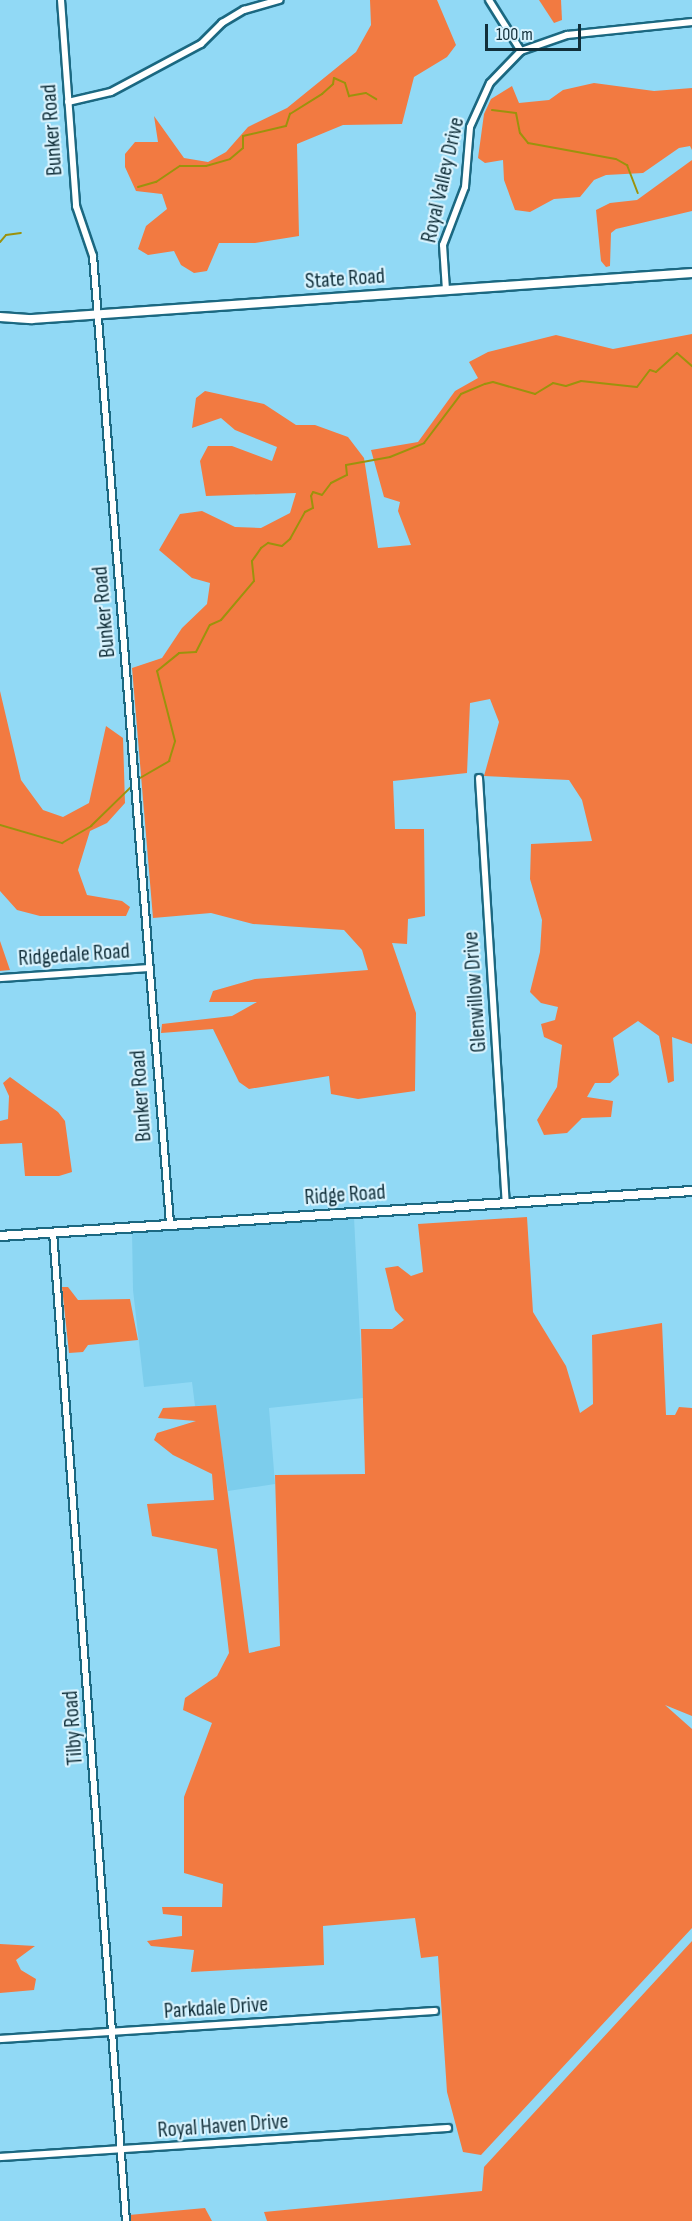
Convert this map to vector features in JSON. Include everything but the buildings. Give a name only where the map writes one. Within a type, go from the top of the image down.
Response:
[{"type":"main road","name":"State Road","points":[[0,317],[96,314],[692,273]]},
{"type":"main road","name":"Ridge Road","points":[[0,1236],[692,1191]]},
{"type":"street","name":"Bunker Road","points":[[61,0],[76,206],[93,256],[170,1224]]},
{"type":"street","points":[[68,102],[111,92],[201,44],[222,23],[244,10],[280,0]]},
{"type":"street","points":[[489,0],[521,51]]},
{"type":"street","name":"Royal Valley Drive","points":[[446,290],[443,245],[465,187],[470,127],[490,83],[521,51],[567,35],[692,22]]},
{"type":"street","name":"Glenwillow Drive","points":[[479,778],[506,1204]]},
{"type":"street","name":"Ridgedale Road","points":[[0,978],[150,968]]},
{"type":"street","name":"Tilby Road","points":[[53,1232],[114,2033],[126,2221]]},
{"type":"street","name":"Parkdale Drive","points":[[0,2039],[435,2012]]},
{"type":"street","name":"Royal Haven Drive","points":[[0,2157],[448,2128]]},
{"type":"shaded area","points":[[370,0],[437,0],[456,45],[447,57],[414,77],[402,124],[343,125],[297,144],[299,236],[255,243],[219,243],[207,271],[194,273],[181,265],[174,251],[148,255],[138,249],[146,226],[167,209],[162,194],[136,191],[125,167],[125,154],[135,142],[158,142],[154,116],[184,158],[208,162],[226,152],[248,127],[287,108],[356,52],[371,25]]},
{"type":"shaded area","points":[[539,0],[561,0],[562,20],[554,23]]},
{"type":"shaded area","points":[[594,83],[654,91],[692,88],[692,150],[690,146],[679,148],[643,173],[606,175],[594,180],[580,197],[554,199],[530,212],[515,210],[504,180],[503,160],[485,163],[478,158],[484,114],[491,99],[512,86],[519,103],[549,100],[563,90]]},
{"type":"shaded area","points":[[692,160],[692,211],[616,229],[611,233],[610,266],[606,267],[601,261],[596,210],[610,203],[637,200]]},
{"type":"shaded area","points":[[692,334],[692,1044],[672,1037],[674,1081],[668,1083],[659,1036],[638,1021],[613,1038],[619,1075],[610,1083],[595,1083],[587,1097],[613,1101],[611,1117],[582,1118],[567,1133],[544,1135],[537,1120],[557,1087],[562,1045],[544,1037],[541,1024],[555,1020],[558,1007],[541,1003],[530,992],[540,952],[542,920],[530,879],[531,844],[592,841],[582,800],[569,780],[484,776],[499,722],[490,699],[470,703],[467,773],[393,781],[395,829],[424,829],[425,916],[408,919],[407,944],[392,943],[416,1013],[415,1091],[358,1099],[331,1094],[329,1076],[249,1089],[239,1082],[213,1029],[161,1033],[162,1024],[232,1016],[257,1002],[209,1002],[213,991],[255,979],[368,970],[362,950],[344,930],[253,924],[211,913],[153,918],[132,668],[162,658],[182,628],[207,604],[210,583],[192,578],[159,550],[180,514],[202,511],[235,527],[261,528],[290,513],[296,493],[206,496],[200,461],[208,446],[232,446],[272,461],[277,447],[235,430],[221,418],[192,428],[196,398],[205,391],[264,404],[296,425],[315,425],[348,437],[364,458],[378,548],[411,545],[398,511],[400,502],[384,497],[371,450],[418,442],[455,391],[478,378],[469,362],[488,352],[556,335],[613,349]]},
{"type":"shaded area","points":[[0,691],[21,780],[43,810],[63,817],[89,803],[106,726],[123,738],[125,803],[107,823],[90,831],[78,870],[87,895],[122,901],[130,907],[126,916],[40,916],[17,910],[0,891]]},
{"type":"shaded area","points":[[0,941],[10,970],[0,971]]},
{"type":"shaded area","points":[[10,1077],[58,1112],[65,1121],[72,1172],[59,1176],[25,1176],[22,1143],[0,1144],[0,1121],[8,1119],[9,1096],[3,1083]]},
{"type":"shaded area","points":[[354,1217],[363,1398],[269,1408],[275,1484],[228,1491],[215,1405],[195,1406],[192,1382],[144,1387],[133,1290],[132,1230]]},
{"type":"shaded area","points":[[527,1217],[533,1312],[566,1366],[580,1413],[593,1404],[592,1335],[662,1323],[666,1415],[675,1415],[679,1407],[692,1408],[692,1716],[665,1705],[692,1729],[692,1928],[481,2155],[463,2152],[447,2092],[438,1956],[421,1958],[415,1918],[323,1926],[324,1965],[191,1972],[194,1950],[151,1946],[147,1941],[182,1936],[182,1916],[163,1914],[162,1907],[222,1907],[223,1884],[184,1873],[184,1797],[212,1723],[183,1710],[185,1698],[217,1676],[229,1653],[217,1549],[152,1536],[147,1504],[214,1500],[212,1474],[173,1455],[154,1440],[157,1433],[196,1421],[158,1418],[163,1408],[216,1405],[249,1653],[280,1646],[275,1475],[365,1474],[361,1329],[392,1329],[404,1320],[395,1310],[385,1268],[398,1266],[411,1276],[423,1272],[418,1224]]},
{"type":"shaded area","points":[[62,1287],[68,1287],[78,1300],[130,1299],[138,1340],[88,1345],[83,1352],[69,1353]]},
{"type":"shaded area","points":[[692,1941],[692,2221],[267,2221],[264,2212],[482,2191],[484,2167]]},
{"type":"shaded area","points":[[0,1944],[35,1946],[16,1960],[21,1970],[36,1979],[34,1990],[0,1993]]},
{"type":"shaded area","points":[[205,2208],[212,2221],[130,2221],[129,2215]]},
{"type":"waterway","points":[[138,187],[156,182],[180,166],[206,166],[230,159],[243,148],[243,136],[286,126],[290,114],[322,94],[333,84],[334,78],[345,83],[349,96],[366,93],[376,99]]},
{"type":"waterway","points":[[492,110],[516,113],[520,133],[528,143],[616,159],[627,165],[638,193]]},
{"type":"waterway","points":[[0,242],[6,235],[21,233]]},
{"type":"waterway","points":[[140,778],[169,761],[175,741],[157,671],[179,653],[196,652],[210,625],[221,620],[254,581],[252,561],[261,548],[268,543],[282,546],[290,539],[305,512],[313,508],[311,496],[313,492],[322,495],[331,483],[347,475],[346,465],[390,457],[424,443],[461,394],[485,384],[493,382],[535,394],[553,383],[566,386],[581,381],[637,387],[650,370],[656,372],[677,353],[692,366]]},
{"type":"waterway","points":[[0,825],[62,843],[91,826],[131,787]]}]
